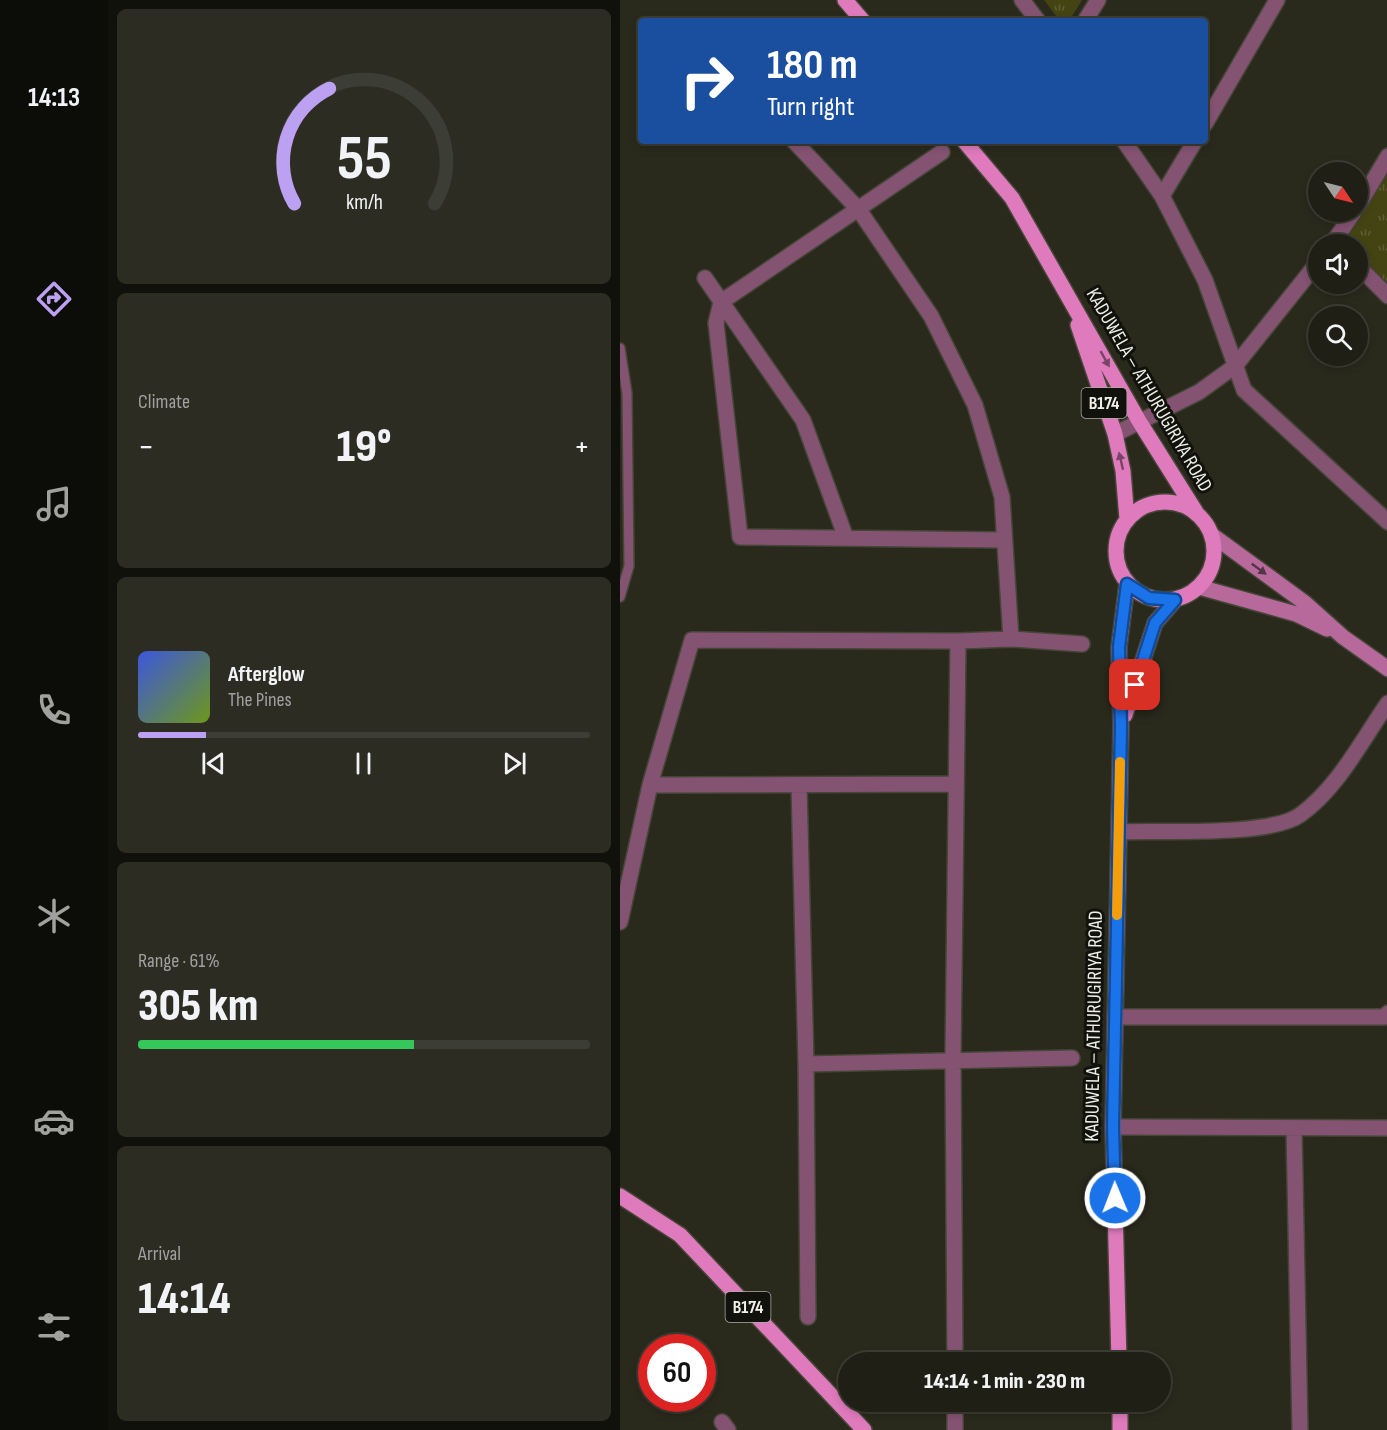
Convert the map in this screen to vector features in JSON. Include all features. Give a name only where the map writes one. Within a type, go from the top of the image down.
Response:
[{"type":"main road","points":[[845,0],[860,18]]},
{"type":"main road","name":"KADUWELA – ATHURUGIRIYA ROAD","points":[[967,144],[1012,198],[1139,421],[1196,512]]},
{"type":"main road","name":"KADUWELA – ATHURUGIRIYA ROAD","points":[[1066,290],[1115,434],[1123,471],[1127,519]]},
{"type":"main road","points":[[1168,502],[1182,505],[1196,512],[1212,535],[1214,549],[1213,563],[1199,587],[1175,600],[1149,598],[1127,584],[1120,573],[1115,546],[1119,532],[1127,519],[1139,509],[1153,503],[1168,502]]},
{"type":"main road","name":"KADUWELA – ATHURUGIRIYA ROAD","points":[[1119,1352],[1113,1127],[1121,727],[1119,647],[1127,584]]},
{"type":"main road","name":"KADUWELA – ATHURUGIRIYA ROAD","points":[[1121,727],[1155,623],[1175,600]]},
{"type":"main road","name":"B174","points":[[620,1196],[680,1235],[864,1430]]},
{"type":"main road","points":[[1120,1412],[1120,1430]]},
{"type":"street","points":[[1022,0],[1036,18]]},
{"type":"street","points":[[1087,18],[1098,0]]},
{"type":"street","points":[[1208,119],[1277,0]]},
{"type":"street","points":[[797,144],[859,210],[931,316],[975,405],[1002,497],[1011,639]]},
{"type":"street","points":[[1126,144],[1162,196],[1205,280],[1244,390],[1388,522]]},
{"type":"street","points":[[1162,196],[1193,144]]},
{"type":"street","points":[[942,152],[721,302],[716,323],[740,537],[1004,540]]},
{"type":"street","points":[[1368,189],[1388,156]]},
{"type":"street","points":[[1115,434],[1199,392],[1235,366],[1308,275]]},
{"type":"street","points":[[1368,276],[1388,296]]},
{"type":"street","points":[[705,278],[803,420],[846,538]]},
{"type":"street","points":[[1212,535],[1305,603],[1343,637],[1388,669]]},
{"type":"street","points":[[1199,587],[1296,614],[1343,637]]},
{"type":"street","points":[[620,922],[650,785],[692,640],[958,641],[1011,639],[1082,644]]},
{"type":"street","points":[[955,1352],[953,1059],[958,641]]},
{"type":"street","points":[[1119,831],[1265,827],[1299,816],[1333,782],[1388,703]]},
{"type":"street","points":[[650,785],[956,784]]},
{"type":"street","points":[[799,785],[806,1064],[808,1317]]},
{"type":"street","points":[[1115,1017],[1384,1017],[1388,1013]]},
{"type":"street","points":[[806,1064],[1072,1058]]},
{"type":"street","points":[[1113,1127],[1388,1128]]},
{"type":"street","points":[[1294,1128],[1300,1430]]},
{"type":"street","points":[[955,1412],[955,1430]]},
{"type":"lane","points":[[620,348],[627,393],[629,566],[620,597]]},
{"type":"green space","points":[[1044,0],[1082,0],[1071,18],[1058,18]]},
{"type":"green space","points":[[1387,156],[1387,296],[1368,276],[1368,234],[1343,234],[1350,222],[1368,222],[1368,189]]},
{"type":"slow traffic","points":[[1117,915],[1120,762]]},
{"type":"route","points":[[1115,1198],[1113,1127],[1121,727],[1119,647],[1127,584],[1149,598],[1162,601],[1175,600],[1155,623],[1135,685]]}]
